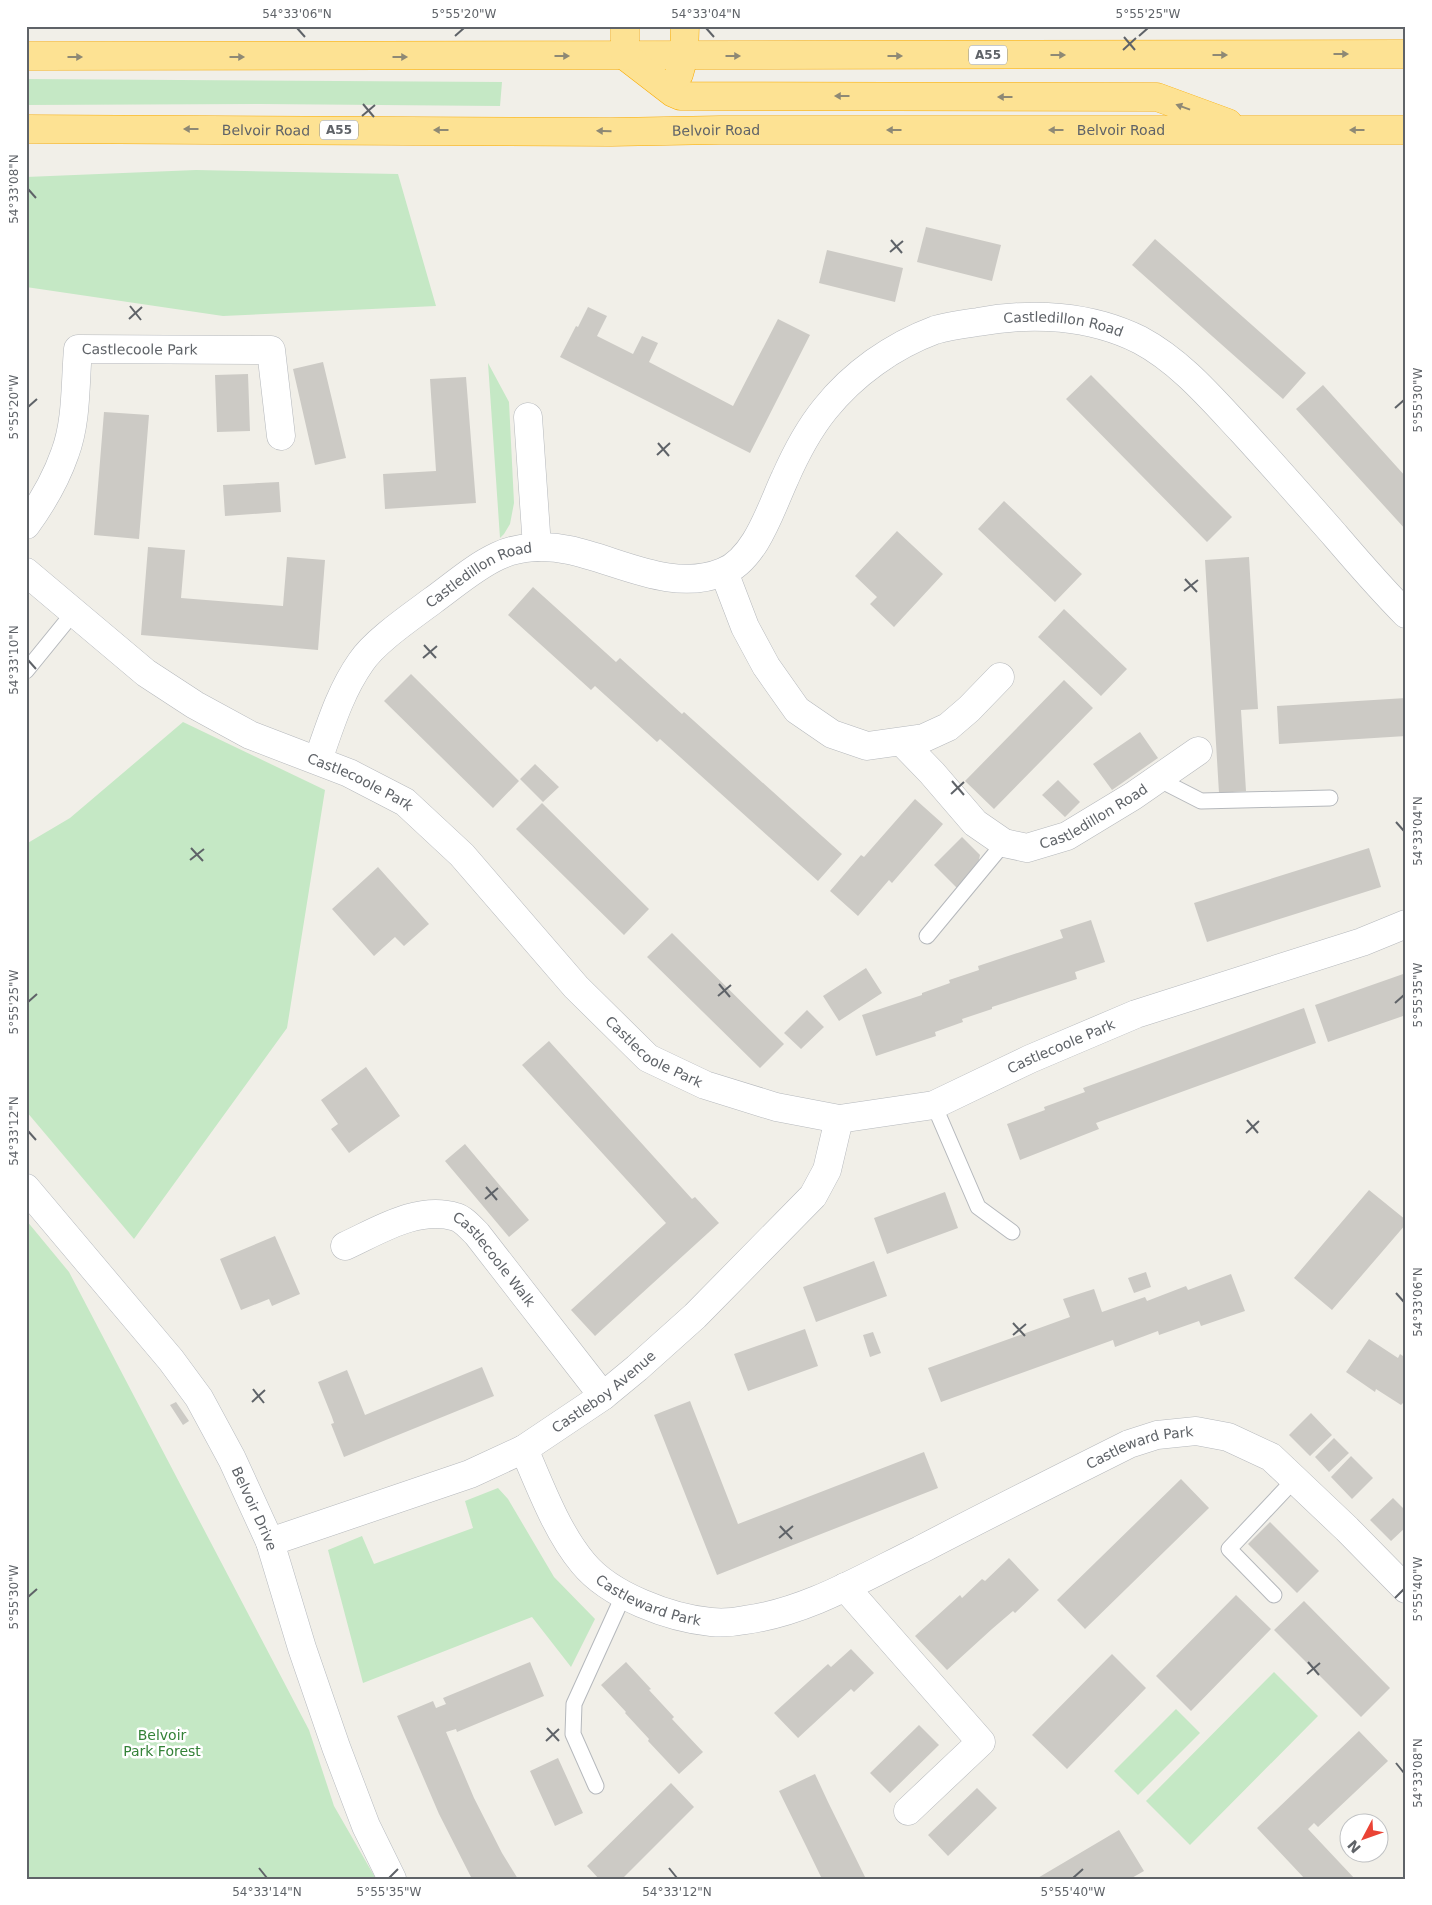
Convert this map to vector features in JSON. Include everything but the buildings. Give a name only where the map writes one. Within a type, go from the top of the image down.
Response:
[{"type":"highway","points":[[625,26],[624,56],[673,93],[680,96],[1157,97],[1245,130]]},
{"type":"highway","points":[[652,130],[664,113],[673,93],[684,56],[685,26]]},
{"type":"highway","name":"A55","points":[[26,56],[1406,54]]},
{"type":"highway","name":"Belvoir Road","points":[[26,129],[611,132],[652,130],[1406,130]]},
{"type":"street","name":"Castledillon Road","points":[[318,760],[342,693],[363,658],[397,627],[464,577],[500,554],[537,547],[568,550],[667,578],[700,578],[724,572],[738,563],[750,549],[769,516],[809,429],[832,400],[866,368],[898,347],[938,329],[982,321],[1027,316],[1068,318],[1103,326],[1138,339],[1165,355],[1196,382],[1286,479],[1406,614]]},
{"type":"street","name":"Castlecoole Park","points":[[26,525],[42,502],[65,452],[73,413],[78,349],[271,350],[281,436]]},
{"type":"street","points":[[528,417],[537,547]]},
{"type":"street","name":"Castlecoole Park","points":[[26,572],[146,673],[194,705],[250,735],[349,773],[405,802],[462,855],[576,987],[648,1058],[705,1085],[776,1106],[839,1119],[934,1105],[1030,1059],[1136,1014],[1362,942],[1406,924]]},
{"type":"street","points":[[724,572],[749,635],[766,666],[797,710],[832,734],[867,746],[924,738],[948,727],[969,709],[1000,676]]},
{"type":"street","name":"Castledillon Road","points":[[902,742],[932,773],[975,823],[1004,843],[1027,848],[1067,836],[1158,779],[1198,751]]},
{"type":"street","name":"Castleboy Avenue","points":[[270,1542],[470,1474],[524,1449],[603,1396],[695,1316],[813,1196],[827,1170],[839,1119]]},
{"type":"street","name":"Belvoir Drive","points":[[26,1188],[171,1360],[199,1398],[232,1459],[270,1542],[302,1648],[336,1747],[366,1826],[392,1879]]},
{"type":"street","name":"Castlecoole Walk","points":[[345,1246],[404,1219],[435,1213],[457,1217],[477,1234],[603,1396]]},
{"type":"street","name":"Castleward Park","points":[[524,1449],[542,1492],[562,1530],[583,1563],[603,1582],[624,1594],[677,1616],[712,1622],[745,1620],[794,1609],[845,1587],[1129,1444],[1157,1435],[1196,1431],[1228,1437],[1271,1457],[1347,1528],[1406,1589]]},
{"type":"street","points":[[845,1587],[980,1742],[908,1811]]},
{"type":"lane","points":[[26,671],[74,612]]},
{"type":"lane","points":[[1158,779],[1200,801],[1330,798]]},
{"type":"lane","points":[[927,936],[992,860],[1004,843]]},
{"type":"lane","points":[[934,1105],[978,1207],[1012,1232]]},
{"type":"lane","points":[[1274,1595],[1229,1549],[1295,1478]]},
{"type":"lane","points":[[596,1786],[573,1734],[574,1704],[624,1594]]},
{"type":"green space","points":[[26,79],[502,82],[500,106],[26,105]]},
{"type":"green space","points":[[196,170],[398,174],[436,306],[223,316],[26,287],[26,177]]},
{"type":"green space","points":[[488,363],[509,402],[514,503],[510,524],[500,538]]},
{"type":"green space","points":[[183,722],[325,790],[287,1028],[134,1239],[26,1111],[26,844],[70,818]]},
{"type":"green space","name":"Belvoir Park Forest","points":[[26,1220],[69,1272],[309,1730],[334,1806],[376,1879],[26,1879]]},
{"type":"green space","points":[[498,1488],[508,1499],[554,1577],[595,1619],[571,1667],[532,1617],[363,1683],[328,1550],[362,1536],[374,1564],[473,1528],[465,1501]]},
{"type":"green space","points":[[1274,1672],[1318,1716],[1190,1845],[1146,1801]]},
{"type":"green space","points":[[1176,1709],[1200,1733],[1138,1795],[1114,1771]]}]
